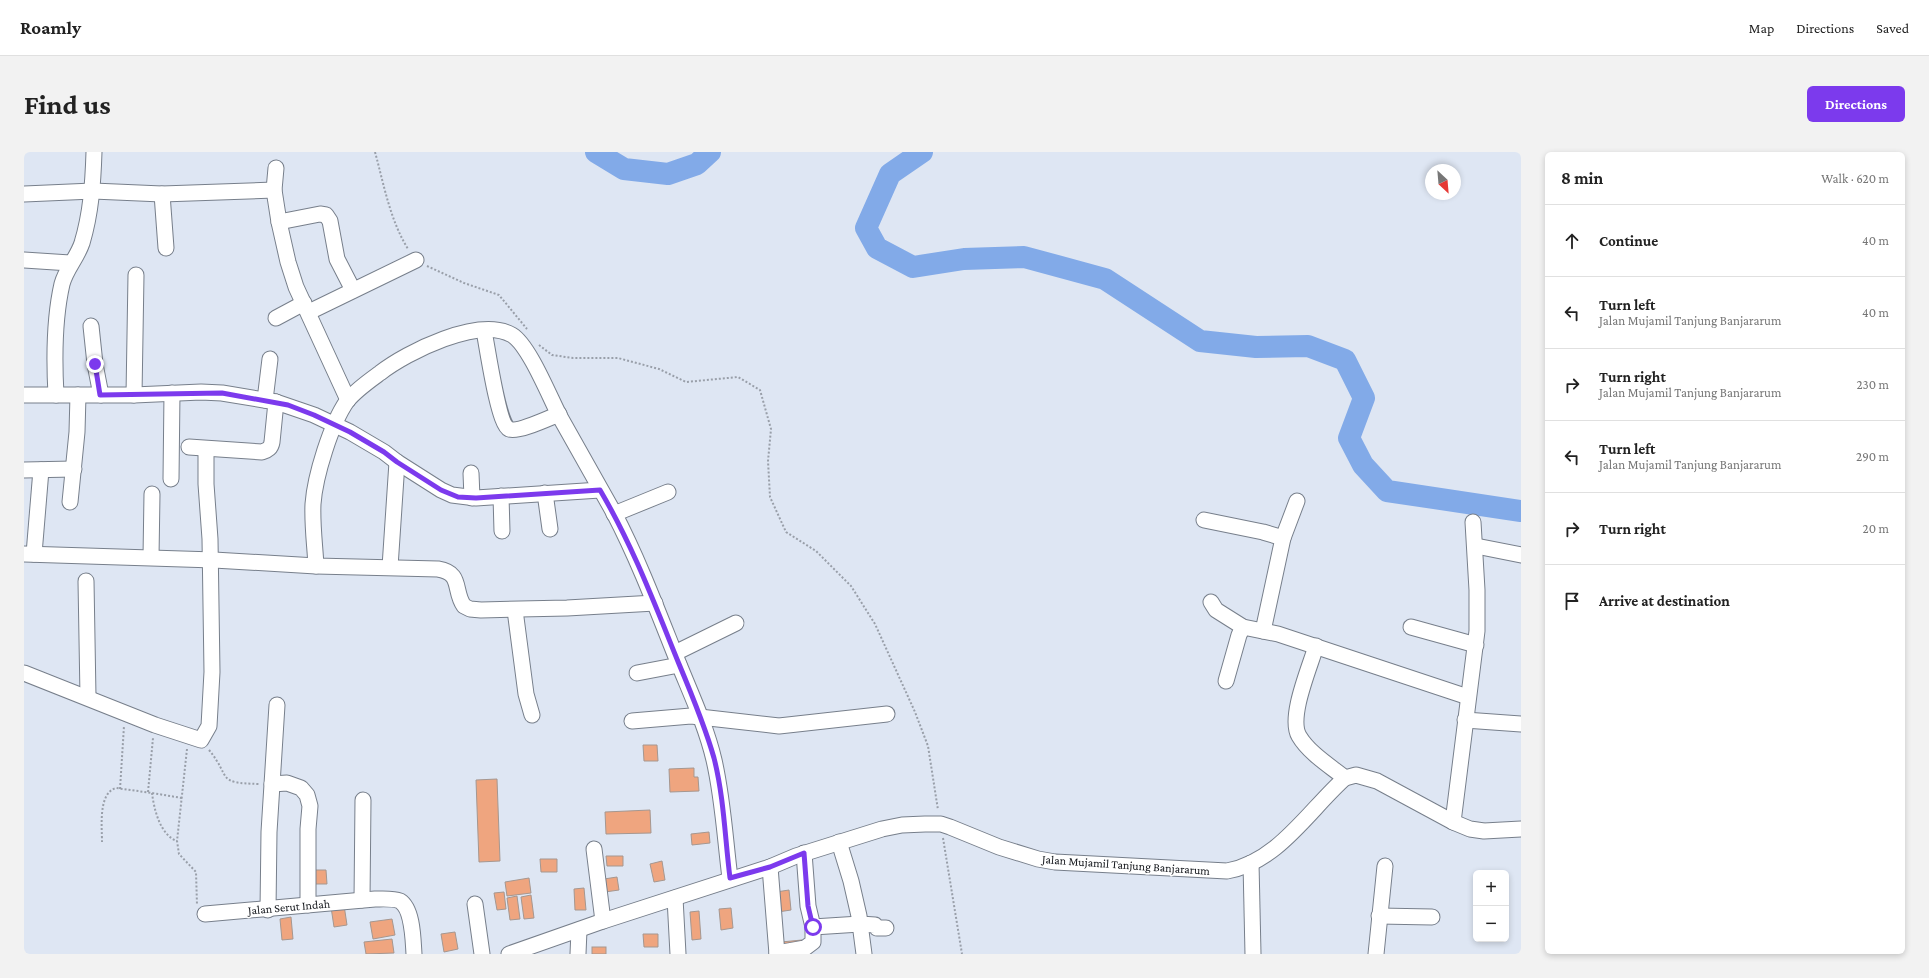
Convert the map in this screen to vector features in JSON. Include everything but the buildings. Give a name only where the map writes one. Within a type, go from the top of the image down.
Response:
[{"type":"street","points":[[56,395],[55,355],[58,308],[62,284],[70,263],[81,244],[93,191],[94,152]]},
{"type":"street","points":[[276,168],[274,190],[288,262],[296,286],[348,400]]},
{"type":"street","points":[[24,194],[93,191],[162,194],[274,190]]},
{"type":"street","points":[[162,194],[166,248]]},
{"type":"street","points":[[279,222],[320,214],[326,215],[330,222],[336,259],[353,290]]},
{"type":"street","points":[[24,260],[70,263]]},
{"type":"street","points":[[276,318],[353,290],[416,260]]},
{"type":"street","points":[[134,395],[136,275]]},
{"type":"street","points":[[91,326],[100,395]]},
{"type":"street","points":[[484,331],[493,384],[506,428],[511,430],[518,429],[559,414]]},
{"type":"street","points":[[316,566],[313,505],[317,482],[334,425],[348,400],[368,382],[412,352],[434,342],[457,335],[484,331],[508,334],[520,342],[614,514],[655,603],[677,659],[714,759],[720,789],[730,878]]},
{"type":"street","points":[[189,447],[262,452],[267,451],[272,446],[270,359]]},
{"type":"street","points":[[171,480],[172,393]]},
{"type":"street","points":[[24,395],[222,393],[271,401],[314,415],[350,432],[447,493],[472,498],[600,490]]},
{"type":"street","points":[[70,502],[74,469],[78,395]]},
{"type":"street","points":[[24,673],[88,697],[154,725],[201,740],[209,726],[212,672],[206,448]]},
{"type":"street","points":[[390,567],[397,462]]},
{"type":"street","points":[[24,470],[74,469]]},
{"type":"street","points":[[42,470],[29,554],[151,557],[316,566],[390,567],[445,570],[454,578],[462,602],[467,608],[481,610],[515,610],[655,603]]},
{"type":"street","points":[[471,473],[472,498]]},
{"type":"street","points":[[614,514],[668,492]]},
{"type":"street","points":[[545,493],[550,530]]},
{"type":"street","points":[[151,557],[152,494]]},
{"type":"street","points":[[501,496],[502,531]]},
{"type":"street","points":[[1264,631],[1283,538],[1297,502]]},
{"type":"street","points":[[1204,520],[1263,532],[1283,538]]},
{"type":"street","points":[[1453,822],[1465,720],[1476,645],[1478,590],[1476,546],[1473,522]]},
{"type":"street","points":[[1476,546],[1521,555]]},
{"type":"street","points":[[86,581],[88,697]]},
{"type":"street","points":[[1211,602],[1216,610],[1243,627],[1264,631],[1316,646],[1468,697]]},
{"type":"street","points":[[515,610],[526,694],[532,715]]},
{"type":"street","points":[[637,673],[677,659],[736,623]]},
{"type":"street","points":[[1226,681],[1239,635],[1243,627]]},
{"type":"street","points":[[1411,627],[1476,645]]},
{"type":"street","points":[[1316,646],[1299,705],[1295,725],[1303,742],[1345,778],[1356,775],[1377,781],[1453,822],[1470,829],[1484,831],[1521,829]]},
{"type":"street","points":[[268,910],[272,784],[277,705]]},
{"type":"street","points":[[632,720],[691,716],[779,726],[887,714]]},
{"type":"street","points":[[1465,720],[1521,724]]},
{"type":"street","name":"Jalan Mujamil Tanjung Banjararum","points":[[509,954],[730,878],[770,867],[804,853],[882,829],[902,825],[934,824],[1011,851],[1038,859],[1055,862],[1210,871],[1233,870],[1251,863],[1274,848],[1306,818],[1332,789],[1345,778]]},
{"type":"street","points":[[272,784],[287,783],[301,788],[307,795],[310,806],[308,829],[308,905]]},
{"type":"street","points":[[362,900],[363,800]]},
{"type":"street","points":[[839,842],[851,881],[860,924],[864,954]]},
{"type":"street","points":[[594,849],[603,921]]},
{"type":"street","points":[[770,867],[777,954],[807,946],[813,942],[813,927],[808,906],[804,853]]},
{"type":"street","points":[[1251,863],[1252,954]]},
{"type":"street","points":[[1376,954],[1385,866]]},
{"type":"street","points":[[675,898],[678,954]]},
{"type":"street","name":"Jalan Serut Indah","points":[[205,914],[268,910],[362,900],[396,900],[406,906],[409,916],[414,954]]},
{"type":"street","points":[[475,904],[482,954]]},
{"type":"street","points":[[1379,916],[1432,917]]},
{"type":"street","points":[[813,927],[860,924],[875,925],[877,928],[886,928]]},
{"type":"street","points":[[578,954],[579,930]]},
{"type":"path","points":[[375,152],[399,234],[416,260],[434,270],[464,283],[499,295],[527,329]]},
{"type":"path","points":[[536,341],[552,355],[573,358],[618,358],[659,369],[686,382],[738,377],[760,390],[771,429],[768,461],[770,496],[786,532],[816,551],[851,586],[875,624],[928,746],[934,824],[951,879],[962,954]]},
{"type":"path","points":[[120,789],[126,713]]},
{"type":"path","points":[[148,792],[154,725]]},
{"type":"path","points":[[205,914],[200,912],[197,906],[196,872],[179,854],[177,842],[188,747],[192,742],[201,740],[213,754],[228,780],[240,783],[272,784]]},
{"type":"path","points":[[102,842],[102,819],[106,796],[111,790],[120,789],[152,792],[182,798]]},
{"type":"path","points":[[152,792],[156,812],[164,831],[172,840],[177,842]]},
{"type":"waterway","points":[[596,152],[624,169],[668,174],[697,164],[710,152]]},
{"type":"waterway","points":[[922,152],[890,174],[866,228],[877,248],[913,267],[964,259],[1024,257],[1105,279],[1200,341],[1256,347],[1308,346],[1345,360],[1364,398],[1349,438],[1363,465],[1387,491],[1521,511]]},
{"type":"route","points":[[95,364],[100,395],[201,392],[222,393],[288,405],[314,415],[350,432],[384,452],[441,490],[452,495],[466,498],[476,498],[600,490],[614,514],[655,603],[689,687],[714,759],[720,789],[730,878],[770,867],[804,853],[808,906],[813,927]]}]
